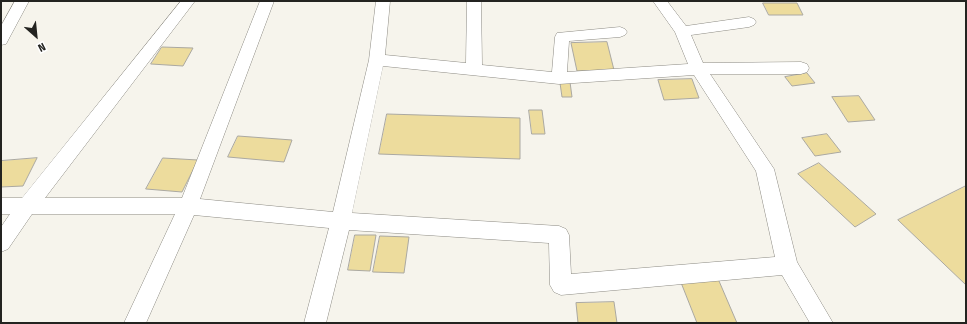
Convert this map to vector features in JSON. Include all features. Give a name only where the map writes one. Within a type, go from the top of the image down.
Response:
[{"type":"street","points":[[1,243],[28,206],[188,1]]},
{"type":"street","points":[[135,323],[188,206],[267,1]]},
{"type":"street","points":[[314,323],[341,221],[377,60],[383,1]]},
{"type":"street","points":[[474,1],[474,70]]},
{"type":"street","points":[[660,1],[682,31],[698,69],[765,169],[787,265],[822,323]]},
{"type":"street","points":[[1,14],[19,6]]},
{"type":"street","points":[[1,40],[19,6]]},
{"type":"street","points":[[682,31],[749,22]]},
{"type":"street","points":[[559,78],[562,37],[620,32]]},
{"type":"street","points":[[377,60],[559,78],[698,69],[801,68]]},
{"type":"street","points":[[1,206],[188,206],[341,221],[559,235],[561,286],[787,265]]},
{"type":"building","points":[[763,3],[797,3],[803,15],[769,15]]},
{"type":"building","points":[[607,42],[614,70],[577,71],[571,43]]},
{"type":"building","points":[[162,47],[193,48],[183,66],[151,64]]},
{"type":"building","points":[[807,73],[815,83],[792,86],[785,77]]},
{"type":"building","points":[[692,79],[699,98],[664,100],[658,80]]},
{"type":"building","points":[[570,82],[572,97],[562,97],[560,83]]},
{"type":"building","points":[[859,96],[875,120],[848,122],[832,97]]},
{"type":"building","points":[[529,110],[542,110],[545,134],[532,134]]},
{"type":"building","points":[[387,114],[520,118],[520,159],[379,154]]},
{"type":"building","points":[[827,134],[841,152],[815,156],[802,138]]},
{"type":"building","points":[[238,136],[292,140],[284,162],[228,157]]},
{"type":"building","points":[[37,158],[23,186],[1,187],[1,161]]},
{"type":"building","points":[[163,158],[198,160],[182,192],[146,189]]},
{"type":"building","points":[[819,163],[876,214],[855,227],[798,174]]},
{"type":"building","points":[[966,186],[966,285],[898,220]]},
{"type":"building","points":[[355,235],[376,235],[370,271],[348,270]]},
{"type":"building","points":[[380,236],[409,237],[404,273],[373,272]]},
{"type":"building","points":[[716,274],[737,323],[697,323],[680,280]]},
{"type":"building","points":[[614,302],[617,323],[578,323],[576,303]]}]
